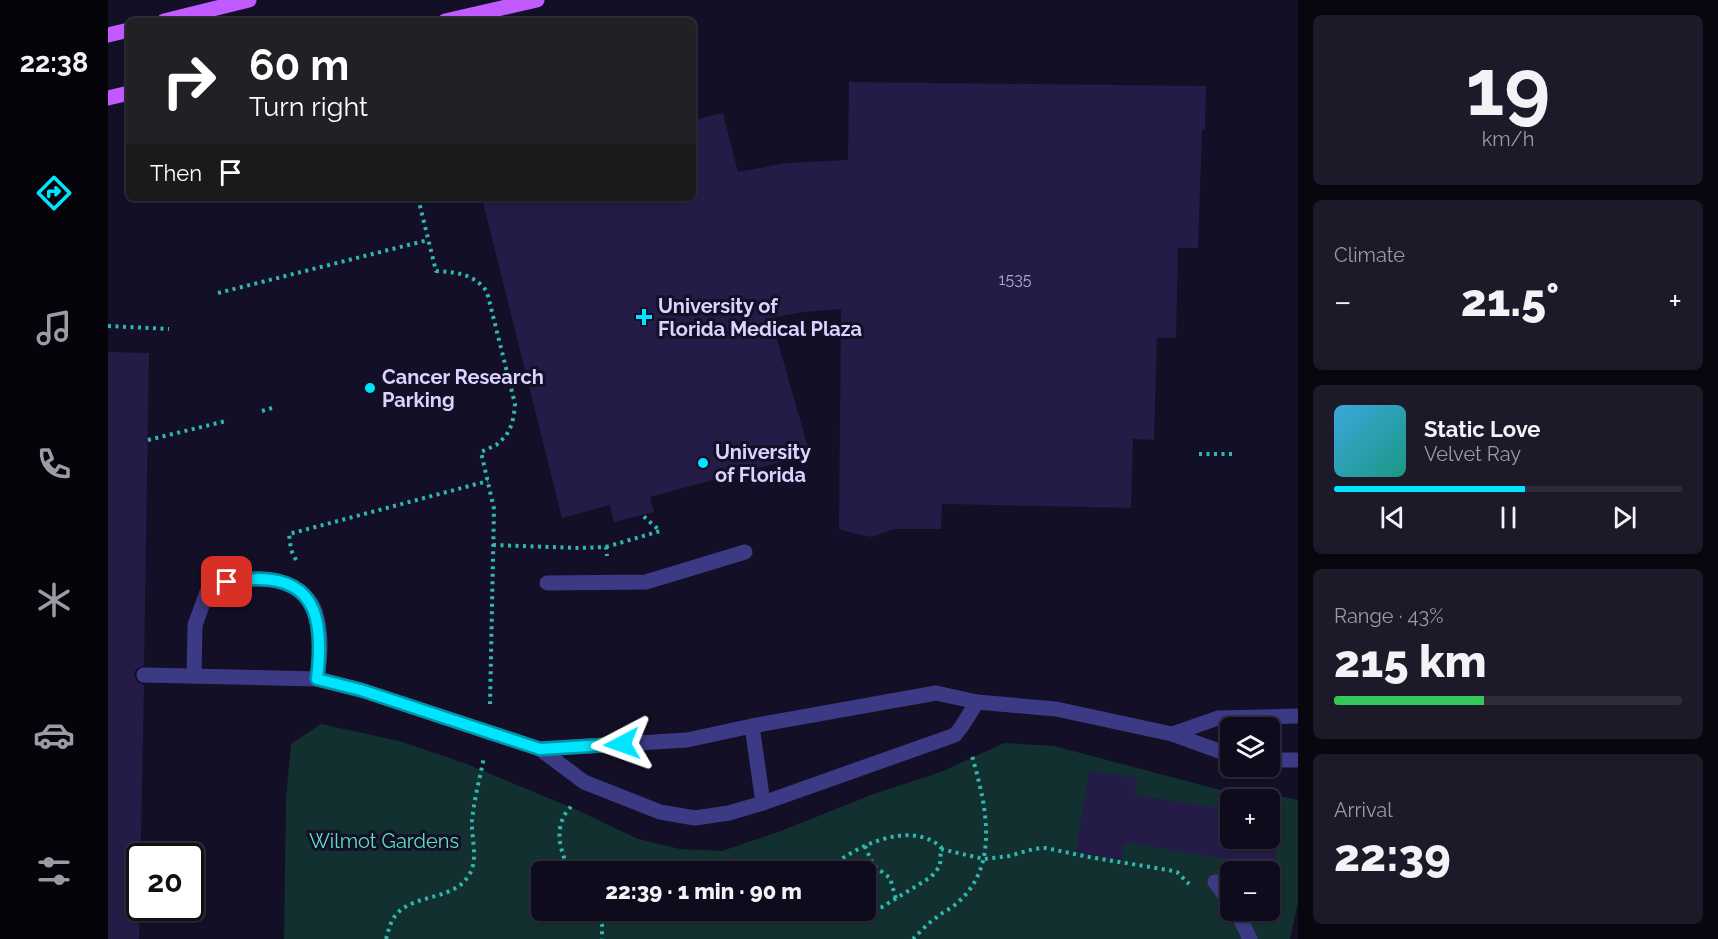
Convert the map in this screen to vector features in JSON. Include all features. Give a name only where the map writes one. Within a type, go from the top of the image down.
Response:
[{"type":"main road","points":[[176,18],[249,0]]},
{"type":"main road","points":[[458,18],[537,0]]},
{"type":"main road","points":[[108,35],[126,31]]},
{"type":"main road","points":[[108,98],[126,94]]},
{"type":"lane","points":[[547,583],[646,582],[745,552]]},
{"type":"lane","points":[[194,676],[195,625],[207,592],[227,582],[257,578],[290,584],[310,601],[317,616],[321,648],[317,679]]},
{"type":"lane","points":[[144,675],[317,679],[361,690],[540,749],[584,782],[660,812],[695,818],[729,813],[763,803],[954,735],[977,702]]},
{"type":"lane","points":[[540,749],[687,740],[936,693],[977,702],[1056,708],[1172,734],[1220,751]]},
{"type":"lane","points":[[1172,734],[1218,718],[1298,716]]},
{"type":"lane","points":[[752,726],[763,803]]},
{"type":"lane","points":[[1280,759],[1298,760]]},
{"type":"lane","points":[[1215,882],[1220,889]]},
{"type":"lane","points":[[1241,921],[1250,939]]},
{"type":"path","points":[[419,201],[436,271],[458,273],[476,280],[487,292],[515,404],[512,424],[506,436],[496,445],[481,452],[494,508],[490,711]]},
{"type":"path","points":[[218,293],[428,240]]},
{"type":"path","points":[[108,326],[169,329]]},
{"type":"path","points":[[262,411],[272,408]]},
{"type":"path","points":[[148,440],[226,421]]},
{"type":"path","points":[[1199,454],[1232,454]]},
{"type":"path","points":[[298,565],[291,550],[289,534],[488,481]]},
{"type":"path","points":[[493,545],[606,547],[660,531],[642,515]]},
{"type":"path","points":[[606,547],[611,582]]},
{"type":"path","points":[[913,939],[934,918],[957,903],[978,878],[984,859],[987,843],[985,818],[969,746]]},
{"type":"path","points":[[386,939],[392,920],[401,910],[416,901],[456,887],[468,877],[474,864],[472,822],[484,756]]},
{"type":"path","points":[[564,861],[561,855],[560,842],[563,818],[572,804]]},
{"type":"path","points":[[837,861],[865,846],[892,837],[916,835],[932,840],[941,849],[984,859],[1009,856],[1034,849],[1059,850],[1177,872],[1195,892]]},
{"type":"path","points":[[865,846],[873,865],[890,878],[896,898]]},
{"type":"path","points":[[876,908],[882,907],[931,877],[940,866],[941,849]]},
{"type":"path","points":[[600,921],[602,939]]},
{"type":"green space","name":"Wilmot Gardens","points":[[321,724],[399,741],[467,764],[577,810],[638,839],[680,849],[722,851],[781,831],[871,795],[941,772],[1004,743],[1054,746],[1220,790],[1220,849],[1280,849],[1280,796],[1298,800],[1298,902],[1290,939],[284,939],[286,799],[291,744]]},
{"type":"building","points":[[849,82],[1206,86],[1205,130],[1202,130],[1198,248],[1178,248],[1176,338],[1157,338],[1154,440],[1133,439],[1131,508],[942,504],[941,529],[894,529],[872,537],[839,529],[841,309],[803,312],[771,318],[810,454],[650,497],[654,512],[614,522],[610,505],[562,518],[483,201],[696,201],[696,119],[723,113],[738,172],[786,163],[848,160]]},
{"type":"building","points":[[108,352],[149,353],[144,665],[136,669],[134,675],[138,683],[144,685],[141,843],[126,843],[126,921],[139,921],[139,939],[108,939]]},
{"type":"building","points":[[1089,771],[1137,778],[1134,795],[1220,808],[1220,849],[1277,849],[1275,861],[1238,861],[1124,842],[1122,860],[1076,852]]},
{"type":"place","name":"University of Florida Medical Plaza","points":[[644,317]]},
{"type":"place","name":"Cancer Research Parking","points":[[370,388]]},
{"type":"place","name":"University of Florida","points":[[703,463]]},
{"type":"route","points":[[227,582],[257,578],[290,584],[310,601],[317,616],[321,648],[317,679],[361,690],[540,749],[622,744]]}]
